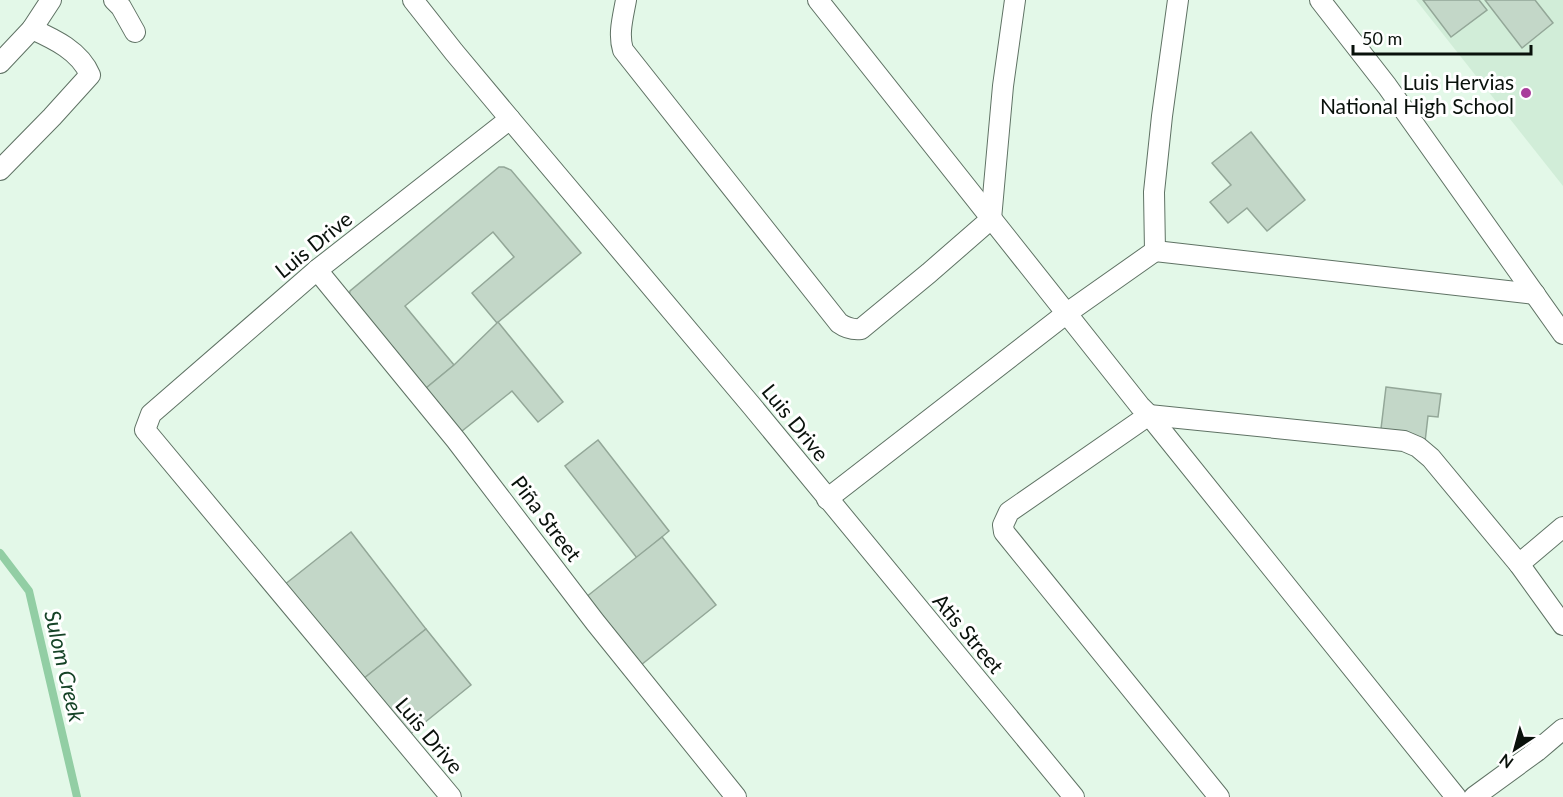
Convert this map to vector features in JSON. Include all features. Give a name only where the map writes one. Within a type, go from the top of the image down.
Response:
[{"type":"street","points":[[0,63],[32,29],[51,0]]},
{"type":"street","points":[[114,0],[121,7],[135,32]]},
{"type":"street","points":[[413,0],[510,119]]},
{"type":"street","points":[[626,0],[620,41],[623,50],[839,323],[855,330],[861,328],[930,273],[991,219],[1003,86],[1015,0]]},
{"type":"street","points":[[818,0],[1140,406],[1456,797]]},
{"type":"street","points":[[1155,250],[1154,192],[1178,0]]},
{"type":"street","points":[[1320,0],[1388,86],[1563,334]]},
{"type":"street","points":[[0,170],[90,75],[84,64],[61,42],[32,29]]},
{"type":"street","name":"Luis Drive","points":[[451,797],[145,430],[151,414],[317,270],[510,119],[751,405],[827,499]]},
{"type":"street","points":[[827,499],[1067,313],[1155,250],[1535,294]]},
{"type":"street","name":"Piña Street","points":[[317,270],[456,440],[595,622],[736,797]]},
{"type":"street","points":[[1219,797],[1004,532],[1003,525],[1009,512],[1149,415],[1404,441],[1418,447],[1431,458],[1519,564],[1563,626]]},
{"type":"street","name":"Atis Street","points":[[827,499],[1074,797]]},
{"type":"street","points":[[1519,564],[1563,527]]},
{"type":"street","points":[[1474,797],[1563,729]]},
{"type":"shaded area","name":"Luis Hervias National High School","points":[[1416,0],[1563,0],[1563,186]]},
{"type":"building","points":[[1423,0],[1479,0],[1487,10],[1451,37]]},
{"type":"building","points":[[1485,0],[1535,0],[1553,23],[1522,48]]},
{"type":"building","points":[[1251,132],[1305,200],[1267,231],[1247,208],[1228,223],[1210,202],[1231,185],[1212,163]]},
{"type":"building","points":[[499,167],[511,170],[581,253],[497,323],[472,293],[514,257],[493,232],[405,306],[454,365],[420,393],[349,297],[350,291]]},
{"type":"building","points":[[498,322],[563,402],[538,422],[512,391],[457,435],[420,393],[454,365]]},
{"type":"building","points":[[1386,387],[1441,394],[1438,417],[1428,416],[1425,442],[1380,437]]},
{"type":"building","points":[[598,440],[669,531],[637,558],[565,466]]},
{"type":"building","points":[[351,532],[426,629],[363,679],[284,585]]},
{"type":"building","points":[[662,537],[716,605],[636,669],[581,601]]},
{"type":"building","points":[[426,629],[471,685],[408,736],[363,679]]},
{"type":"waterway","name":"Sulom Creek","points":[[0,553],[29,591],[77,797]]},
{"type":"place","name":"Luis Hervias National High School","points":[[1526,93]]}]
